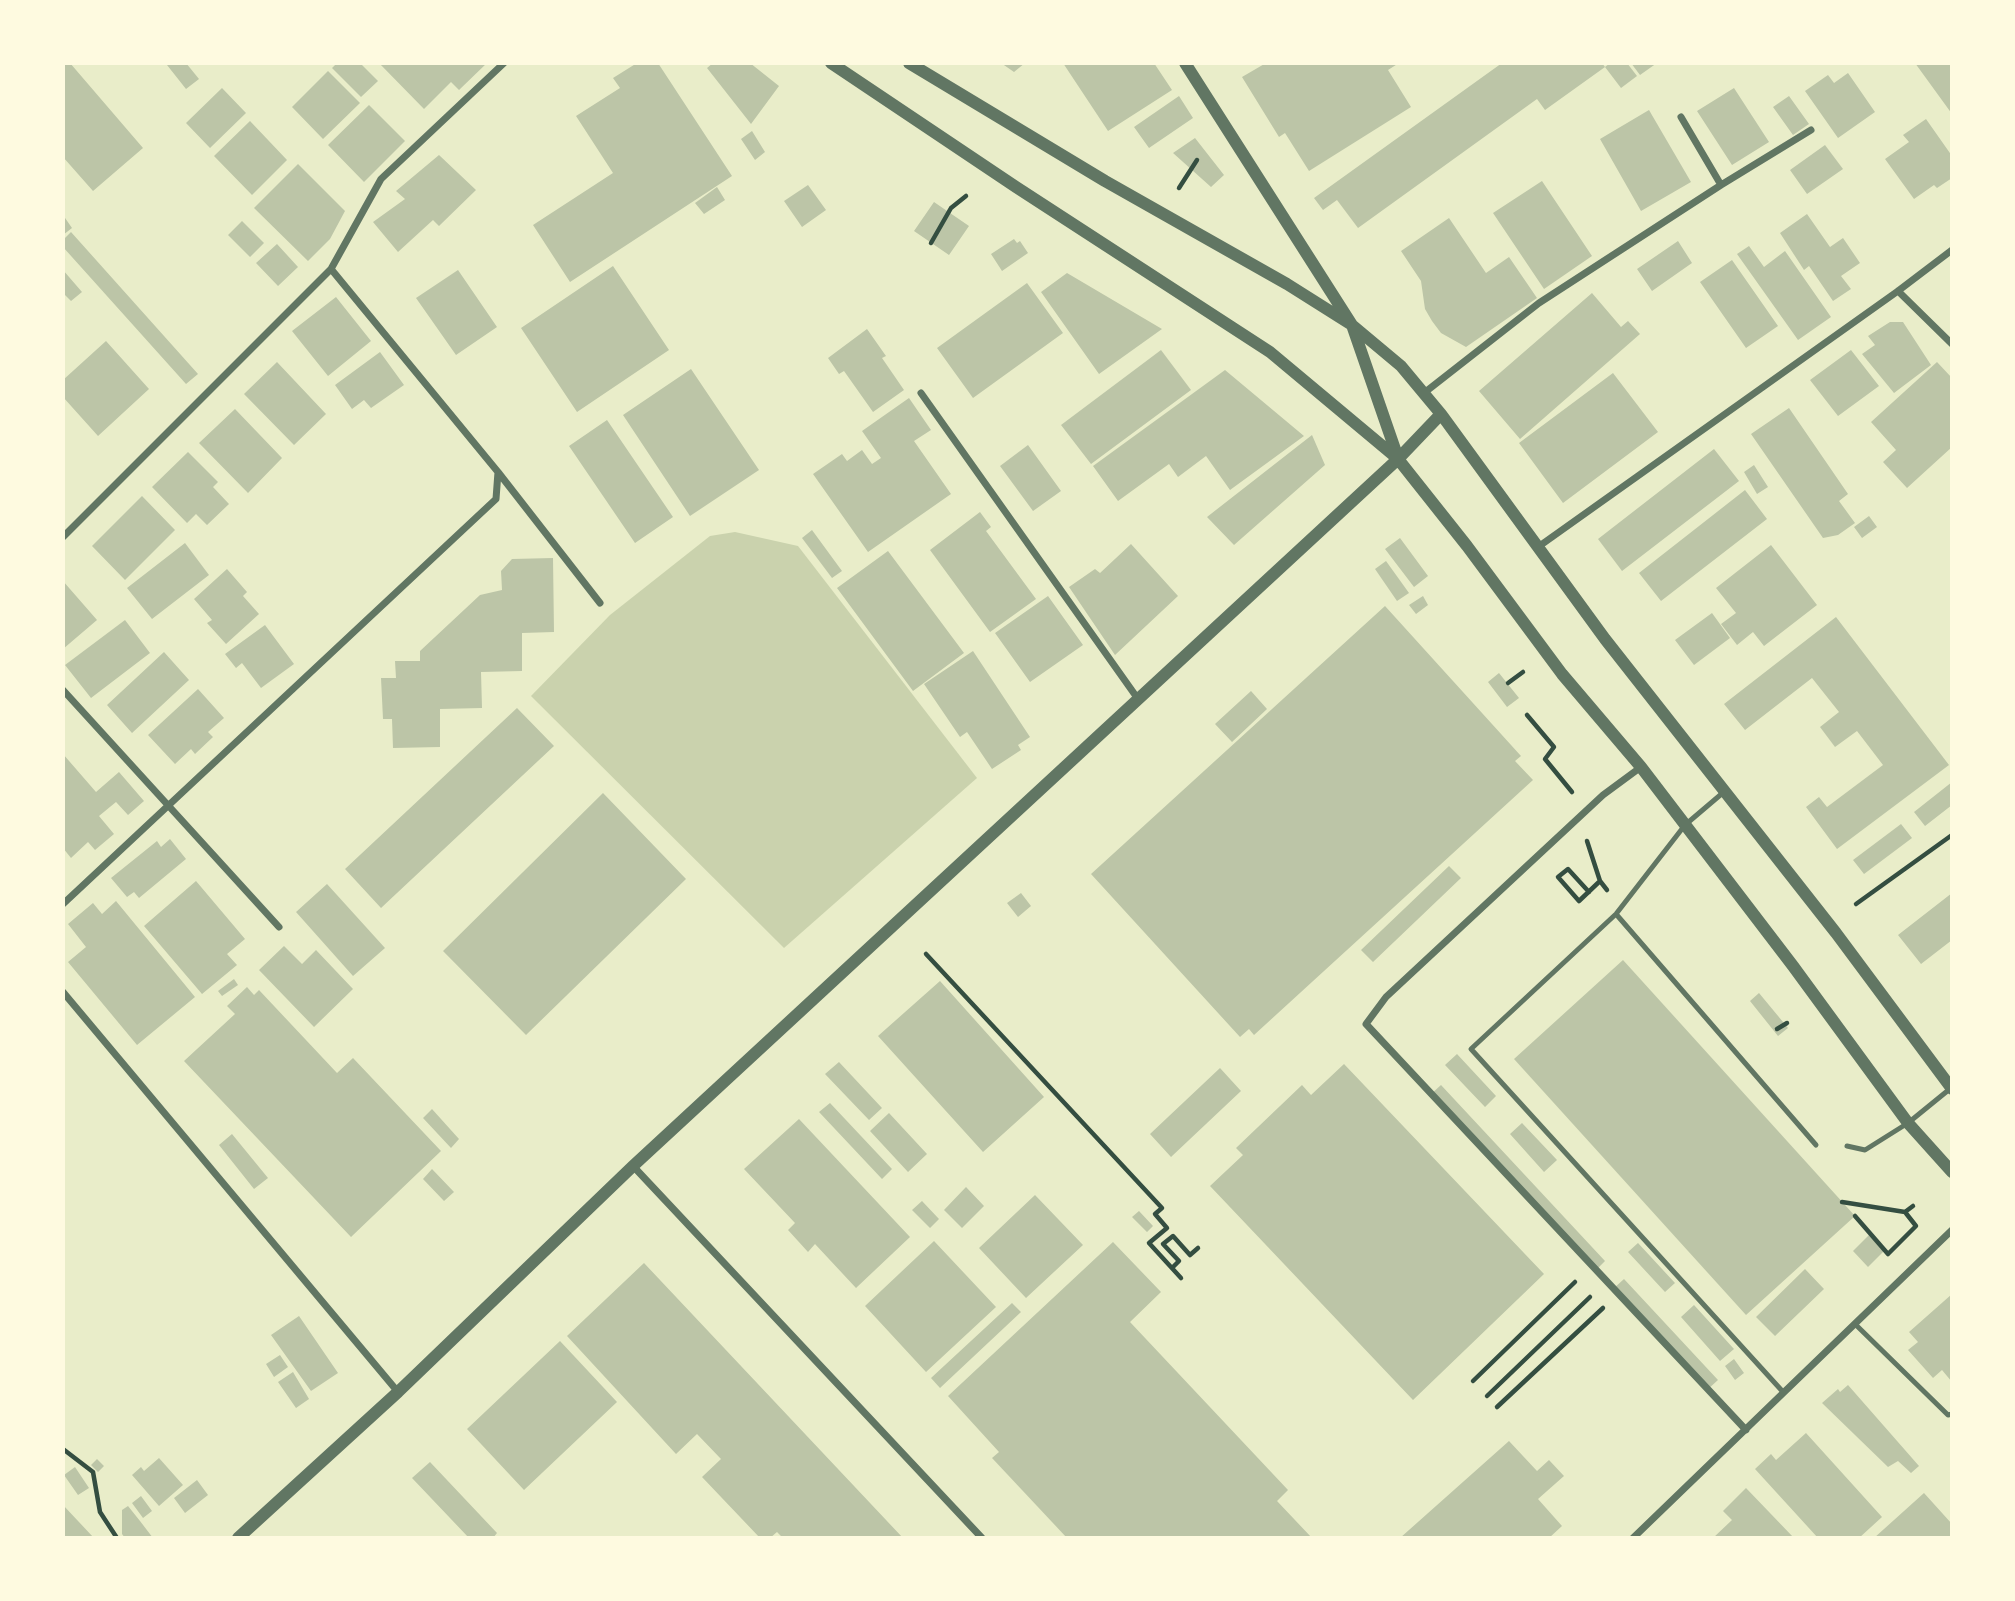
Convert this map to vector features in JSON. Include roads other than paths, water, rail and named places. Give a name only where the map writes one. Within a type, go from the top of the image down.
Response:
[{"type":"street","points":[[63,537],[331,270],[381,179],[504,63]]},
{"type":"street","points":[[831,63],[1270,352],[1398,459],[1562,674],[1641,767],[1793,966],[1908,1123],[1952,1172]]},
{"type":"street","points":[[909,63],[1352,325],[1401,366],[1441,414],[1605,639],[1836,933],[1952,1089]]},
{"type":"street","points":[[1185,63],[1352,325],[1398,459]]},
{"type":"street","points":[[1681,117],[1721,185]]},
{"type":"street","points":[[1424,393],[1539,303],[1811,130]]},
{"type":"street","points":[[1538,547],[1952,250]]},
{"type":"street","points":[[331,270],[498,472],[600,603]]},
{"type":"street","points":[[1898,291],[1952,344]]},
{"type":"street","points":[[921,393],[1138,699]]},
{"type":"street","points":[[237,1538],[398,1392],[633,1166],[1398,459],[1441,414]]},
{"type":"street","points":[[63,904],[496,499],[498,472]]},
{"type":"street","points":[[63,690],[279,927]]},
{"type":"street","points":[[1641,767],[1603,795],[1386,997],[1366,1024],[1746,1430]]},
{"type":"street","points":[[63,992],[398,1392]]},
{"type":"street","points":[[633,1166],[982,1538]]},
{"type":"street","points":[[1633,1538],[1952,1230]]},
{"type":"lane","points":[[1725,791],[1685,825],[1616,914],[1471,1049],[1784,1393]]},
{"type":"lane","points":[[1616,914],[1816,1145]]},
{"type":"lane","points":[[1847,1146],[1864,1150],[1908,1123],[1952,1089]]},
{"type":"lane","points":[[1855,1324],[1948,1415],[1952,1414]]}]
